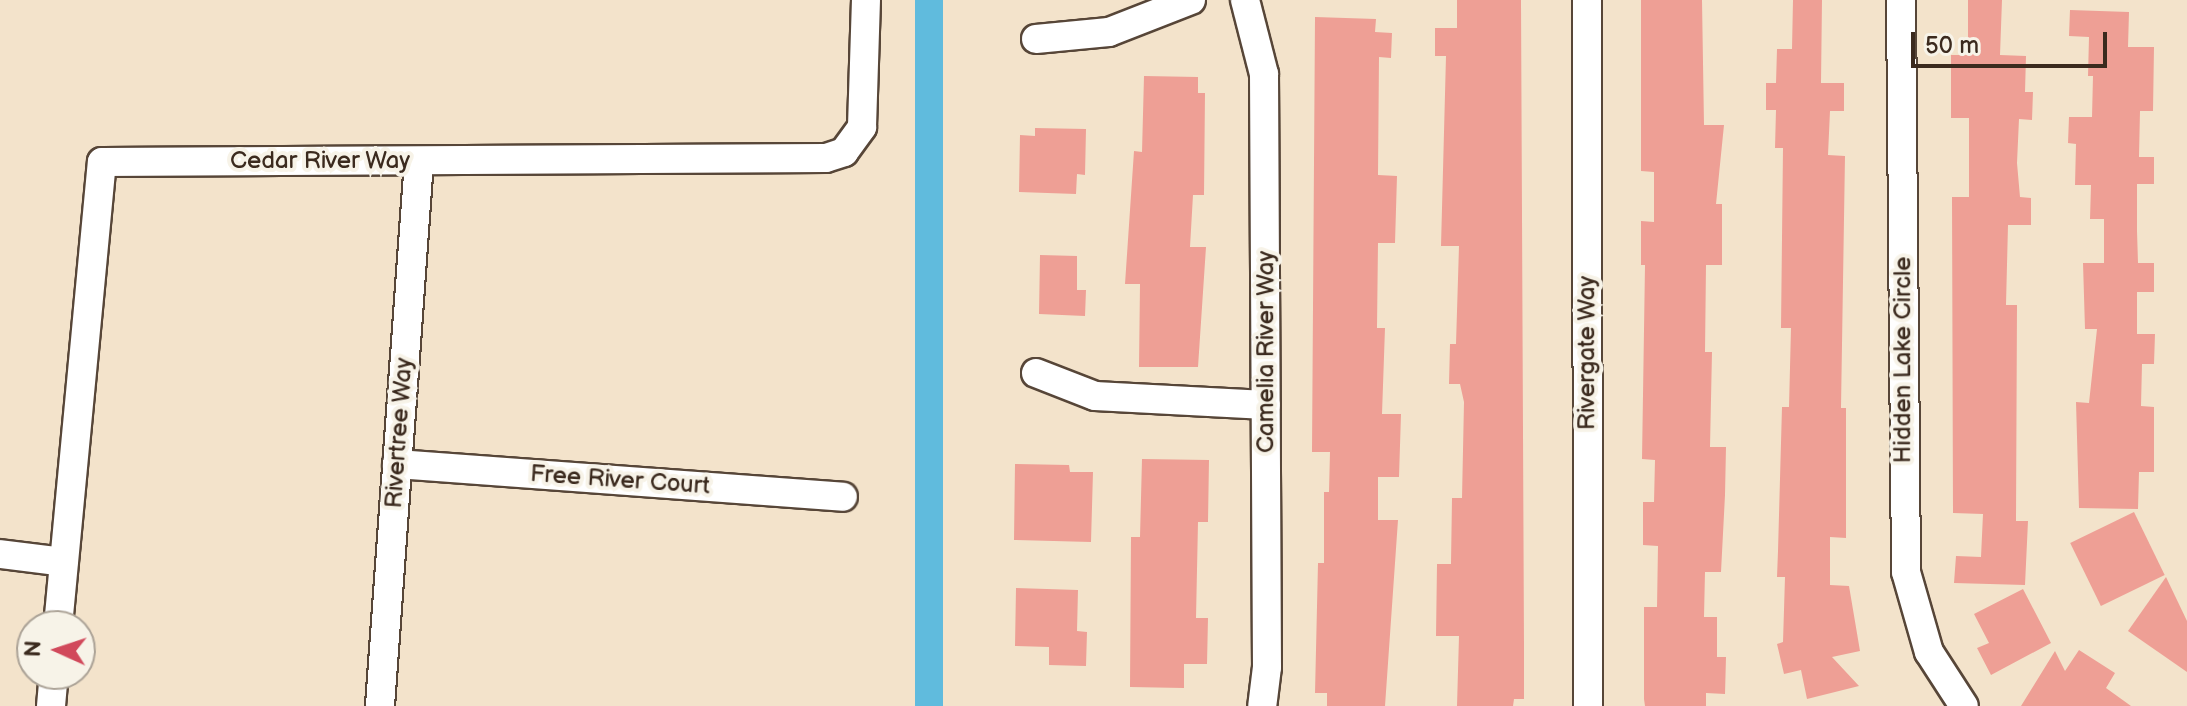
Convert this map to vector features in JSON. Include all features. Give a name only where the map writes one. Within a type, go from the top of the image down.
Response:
[{"type":"street","name":"Cedar River Way","points":[[60,610],[102,162],[826,158],[844,152],[862,127],[866,0]]},
{"type":"street","points":[[1036,39],[1109,32],[1191,0]]},
{"type":"street","name":"Camelia River Way","points":[[1245,0],[1264,74],[1267,667],[1262,706]]},
{"type":"street","name":"Rivergate Way","points":[[1587,0],[1588,706]]},
{"type":"street","name":"Hidden Lake Circle","points":[[1901,0],[1906,572],[1929,652],[1964,706]]},
{"type":"street","name":"Rivertree Way","points":[[380,706],[419,161]]},
{"type":"street","points":[[1036,373],[1095,396],[1266,405]]},
{"type":"street","name":"Free River Court","points":[[397,464],[843,497]]},
{"type":"street","points":[[0,554],[64,562]]},
{"type":"building","points":[[1457,0],[1521,0],[1524,699],[1514,699],[1513,706],[1457,706],[1459,636],[1436,636],[1437,564],[1451,564],[1452,498],[1462,498],[1464,402],[1460,384],[1449,384],[1450,344],[1456,344],[1459,246],[1441,246],[1446,56],[1435,56],[1435,28],[1457,28]]},
{"type":"building","points":[[1641,0],[1702,0],[1704,125],[1724,125],[1716,204],[1722,204],[1722,265],[1706,265],[1705,352],[1712,352],[1710,447],[1726,447],[1725,495],[1721,572],[1705,572],[1704,617],[1717,617],[1717,657],[1726,657],[1725,694],[1706,693],[1706,706],[1645,706],[1644,699],[1644,607],[1657,607],[1658,546],[1643,545],[1643,502],[1654,502],[1655,460],[1642,459],[1645,265],[1641,265],[1641,221],[1654,222],[1654,172],[1641,171]]},
{"type":"building","points":[[1793,0],[1822,0],[1821,83],[1844,83],[1844,111],[1830,111],[1828,155],[1845,156],[1841,408],[1846,408],[1846,538],[1830,537],[1830,585],[1849,586],[1860,651],[1832,657],[1859,686],[1807,699],[1801,670],[1784,674],[1777,644],[1783,642],[1785,577],[1777,577],[1782,407],[1789,407],[1791,328],[1781,328],[1783,148],[1775,148],[1776,110],[1766,110],[1766,83],[1776,83],[1777,49],[1792,49]]},
{"type":"building","points":[[1968,0],[2002,0],[2000,55],[2026,56],[2025,92],[2033,92],[2032,120],[2019,119],[2017,163],[2020,197],[2031,198],[2031,225],[2008,225],[2006,305],[2017,305],[2016,521],[2028,521],[2025,585],[1954,583],[1956,556],[1981,557],[1983,514],[1953,513],[1952,197],[1969,197],[1969,118],[1951,118],[1951,55],[1968,55]]},
{"type":"building","points":[[2070,10],[2129,12],[2128,47],[2154,47],[2153,111],[2140,111],[2139,157],[2154,157],[2154,184],[2137,184],[2137,231],[2138,263],[2154,263],[2154,292],[2137,292],[2137,334],[2155,334],[2154,364],[2142,364],[2141,406],[2154,407],[2154,472],[2139,472],[2138,509],[2079,508],[2076,402],[2089,403],[2097,329],[2085,329],[2083,263],[2104,263],[2104,219],[2090,219],[2091,185],[2075,185],[2076,144],[2068,143],[2069,117],[2092,117],[2093,76],[2088,76],[2089,37],[2069,36]]},
{"type":"building","points":[[1315,17],[1376,19],[1375,32],[1392,33],[1391,58],[1379,57],[1378,175],[1397,176],[1395,243],[1378,243],[1377,328],[1385,328],[1382,414],[1401,414],[1399,477],[1378,477],[1378,520],[1398,520],[1385,706],[1327,706],[1327,693],[1315,693],[1318,563],[1324,563],[1324,492],[1329,492],[1330,452],[1312,452]]},
{"type":"building","points":[[1144,76],[1198,77],[1198,93],[1205,93],[1204,195],[1193,195],[1190,247],[1206,247],[1198,367],[1139,367],[1140,284],[1125,284],[1134,151],[1142,152]]},
{"type":"building","points":[[1035,128],[1086,129],[1085,175],[1077,174],[1076,194],[1019,192],[1020,135],[1035,136]]},
{"type":"building","points":[[1040,255],[1077,256],[1077,290],[1086,290],[1085,316],[1039,314]]},
{"type":"building","points":[[1142,459],[1209,460],[1208,522],[1198,522],[1196,618],[1208,618],[1207,664],[1184,664],[1184,688],[1130,687],[1131,537],[1140,537]]},
{"type":"building","points":[[1015,464],[1069,465],[1070,472],[1093,472],[1091,542],[1014,540]]},
{"type":"building","points":[[2134,512],[2165,575],[2101,606],[2070,543]]},
{"type":"building","points":[[2166,577],[2187,621],[2187,672],[2128,631]]},
{"type":"building","points":[[1016,588],[1078,590],[1077,631],[1087,632],[1086,666],[1049,665],[1049,647],[1015,646]]},
{"type":"building","points":[[2023,589],[2051,643],[1991,675],[1977,648],[1989,643],[1974,614]]},
{"type":"building","points":[[2079,650],[2115,673],[2106,688],[2131,706],[2021,706],[2055,651],[2065,671]]},
{"type":"waterway","points":[[929,0],[929,706]]}]
